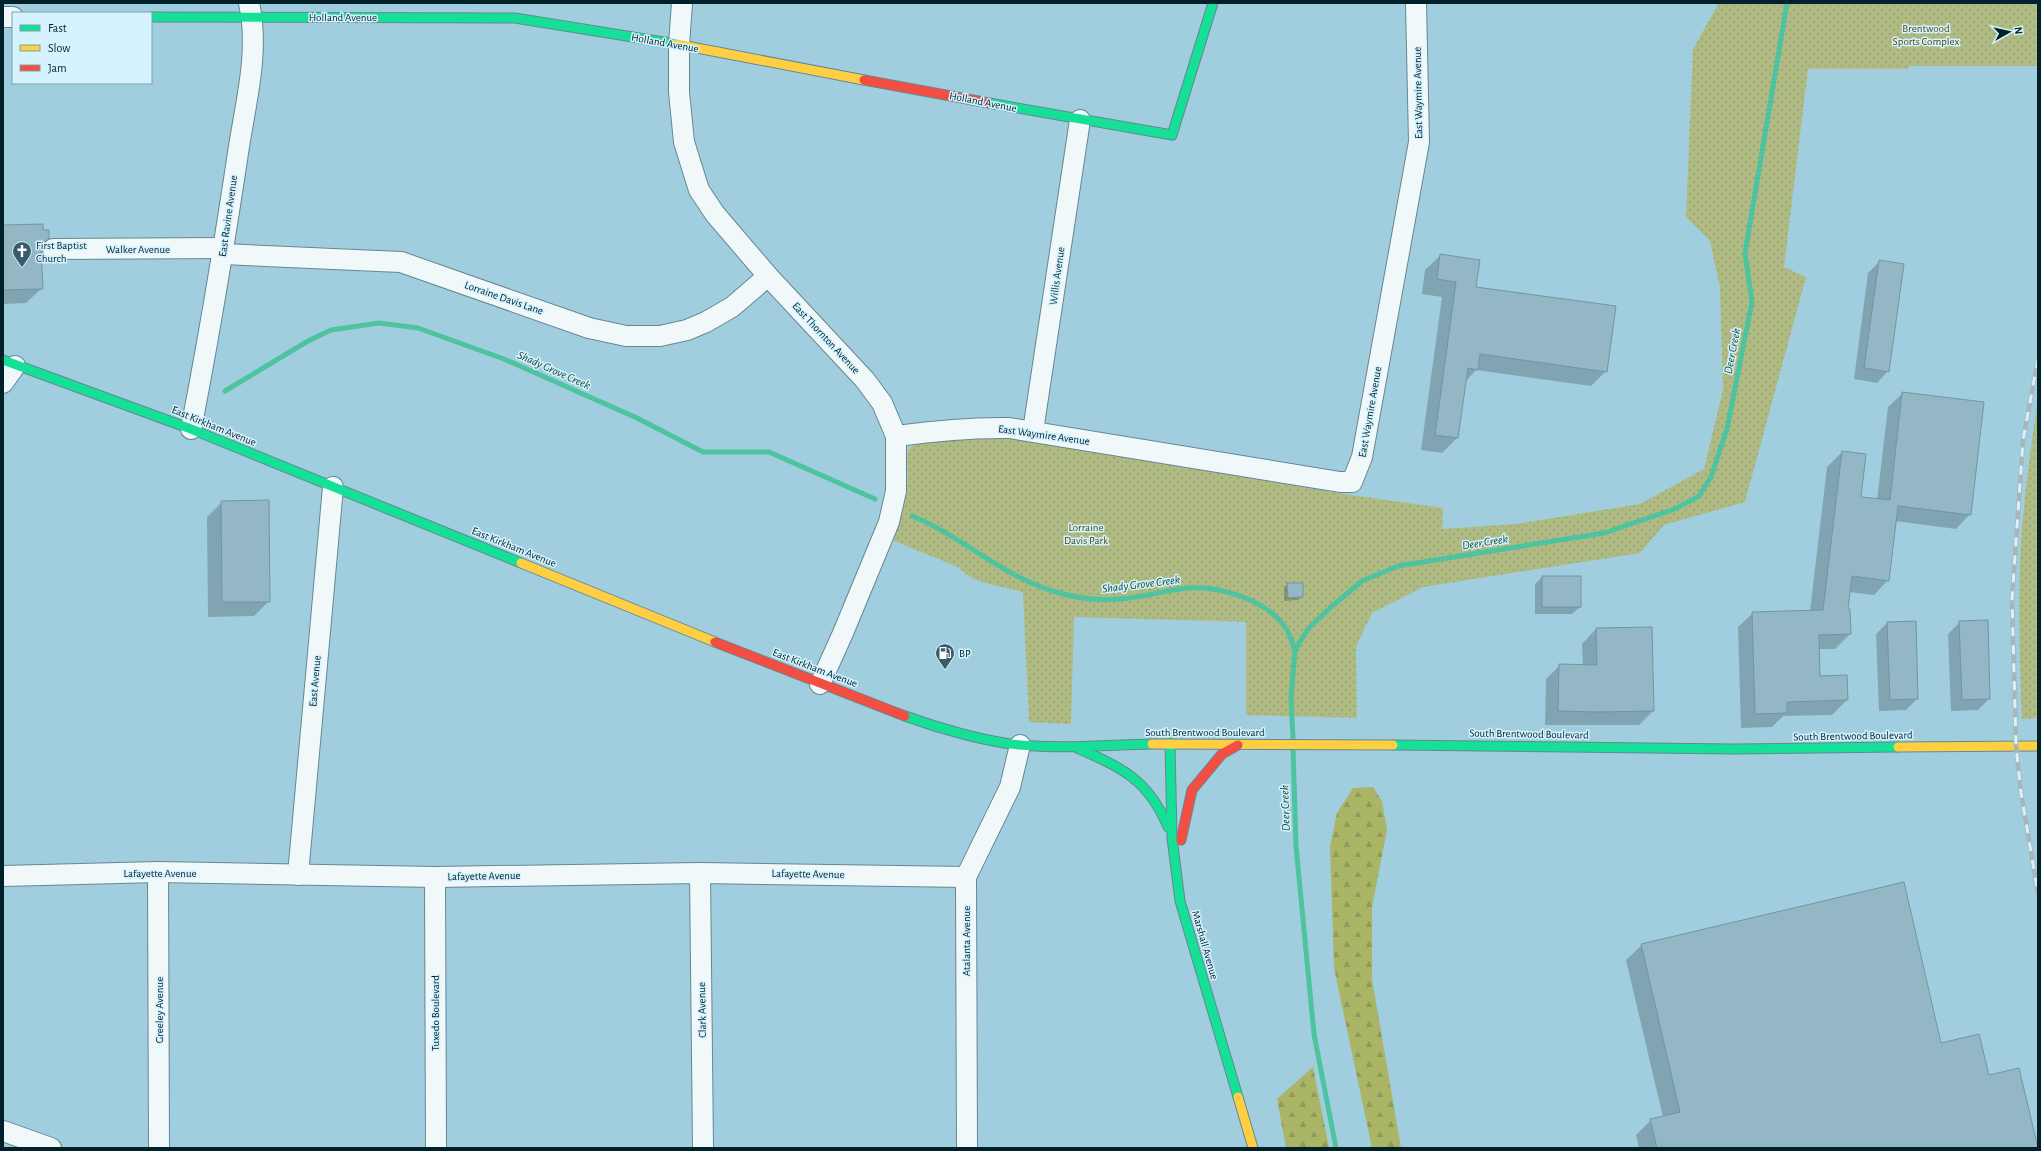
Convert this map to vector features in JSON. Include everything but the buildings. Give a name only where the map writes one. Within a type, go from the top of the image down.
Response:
[{"type":"main road","name":"Holland Avenue","points":[[152,17],[251,10],[516,18],[679,45],[1080,120],[1172,135],[1213,3]]},
{"type":"main road","name":"East Kirkham Avenue","points":[[9,363],[191,429],[820,684],[913,719],[978,737],[1020,745]]},
{"type":"main road","name":"South Brentwood Boulevard","points":[[1020,745],[1073,746],[1170,743],[1733,749],[2038,746]]},
{"type":"main road","name":"Marshall Avenue","points":[[1170,743],[1172,838],[1180,901],[1254,1148]]},
{"type":"main road","points":[[1180,901],[1181,840],[1192,790],[1222,754],[1238,744]]},
{"type":"main road","points":[[1073,746],[1123,768],[1142,783],[1162,809],[1172,838]]},
{"type":"street","name":"East Thornton Avenue","points":[[682,3],[679,45],[679,92],[684,142],[699,190],[715,214],[768,276],[865,380],[882,403],[896,436],[896,491],[889,522],[844,633],[820,684]]},
{"type":"street","name":"East Waymire Avenue","points":[[896,436],[979,427],[1033,431],[1340,482],[1352,482],[1362,457],[1419,142],[1416,3]]},
{"type":"street","name":"East Ravine Avenue","points":[[191,429],[223,251],[253,52],[251,10]]},
{"type":"street","name":"Willis Avenue","points":[[1033,431],[1080,120]]},
{"type":"street","name":"Walker Avenue","points":[[53,249],[223,251]]},
{"type":"street","name":"Lorraine Davis Lane","points":[[223,251],[401,262],[589,328],[626,336],[660,336],[688,330],[706,322],[732,307],[768,276]]},
{"type":"street","points":[[3,383],[9,363]]},
{"type":"street","name":"East Avenue","points":[[298,876],[333,487]]},
{"type":"street","name":"Atalanta Avenue","points":[[967,1148],[966,877],[1010,787],[1020,745]]},
{"type":"street","name":"Lafayette Avenue","points":[[3,876],[158,872],[298,876],[435,877],[700,873],[966,877]]},
{"type":"street","name":"Greeley Avenue","points":[[158,872],[159,1148]]},
{"type":"street","name":"Clark Avenue","points":[[700,873],[703,1148]]},
{"type":"street","name":"Tuxedo Boulevard","points":[[435,877],[436,1148]]},
{"type":"street","points":[[3,1131],[51,1148]]},
{"type":"green space","name":"Lorraine Davis Park","points":[[1719,3],[2038,3],[2038,66],[1910,66],[1908,69],[1808,69],[1784,267],[1806,277],[1745,502],[1664,525],[1640,553],[1423,587],[1372,613],[1356,647],[1357,718],[1246,715],[1246,622],[1074,617],[1071,724],[1029,722],[1023,592],[989,584],[972,578],[960,568],[892,540],[904,506],[908,478],[908,450],[914,445],[975,435],[1019,438],[1344,494],[1443,508],[1442,529],[1516,524],[1640,504],[1704,469],[1723,390],[1720,287],[1710,241],[1686,217],[1693,49]]},
{"type":"green space","points":[[2038,398],[2038,718],[2022,719],[2019,583],[2027,481]]},
{"type":"green space","points":[[1373,787],[1382,801],[1387,830],[1372,907],[1372,979],[1401,1148],[1372,1148],[1334,968],[1330,846],[1337,813],[1353,788]]},
{"type":"green space","points":[[1313,1067],[1329,1148],[1286,1148],[1277,1099]]},
{"type":"waterway","name":"Deer Creek","points":[[1293,738],[1291,698],[1295,650],[1308,629],[1362,581],[1398,566],[1604,533],[1675,509],[1699,496],[1711,477],[1727,429],[1752,302],[1745,253],[1787,3]]},
{"type":"waterway","name":"Shady Grove Creek","points":[[225,391],[308,341],[331,330],[379,323],[418,328],[504,359],[637,418],[703,452],[769,452],[875,499]]},
{"type":"waterway","name":"Shady Grove Creek","points":[[912,516],[948,534],[1018,577],[1064,594],[1111,600],[1188,588],[1201,588],[1229,592],[1243,597],[1268,610],[1287,630],[1295,650]]},
{"type":"waterway","name":"Deer Creek","points":[[1293,748],[1296,846],[1314,1034],[1336,1148]]},
{"type":"railway","points":[[2038,359],[2023,440],[2012,599],[2016,746],[2021,793],[2038,893]]},
{"type":"traffic: fast","points":[[989,103],[1172,135],[1213,3]]},
{"type":"traffic: fast","points":[[152,17],[515,18],[676,44]]},
{"type":"traffic: fast","points":[[3,360],[191,429],[521,563]]},
{"type":"traffic: fast","points":[[905,716],[962,734],[992,741],[1020,745],[1070,747],[1152,744]]},
{"type":"traffic: fast","points":[[1170,743],[1172,838],[1180,901],[1238,1097]]},
{"type":"traffic: fast","points":[[1393,745],[1733,749],[1898,747]]},
{"type":"traffic: fast","points":[[1077,748],[1107,762],[1132,777],[1152,797],[1168,827]]},
{"type":"traffic: slow","points":[[676,44],[864,80]]},
{"type":"traffic: slow","points":[[521,563],[715,642]]},
{"type":"traffic: slow","points":[[1152,744],[1393,745]]},
{"type":"traffic: slow","points":[[1898,747],[2038,746]]},
{"type":"traffic: slow","points":[[1238,1097],[1253,1148]]},
{"type":"traffic: jam","points":[[864,80],[989,103]]},
{"type":"traffic: jam","points":[[715,642],[905,716]]},
{"type":"traffic: jam","points":[[1181,840],[1192,790],[1222,754],[1238,745]]},
{"type":"place","name":"First Baptist Church","points":[[22,268]]},
{"type":"place","name":"BP","points":[[945,670]]},
{"type":"park label","name":"Brentwood Sports Complex","points":[[1926,34]]}]
